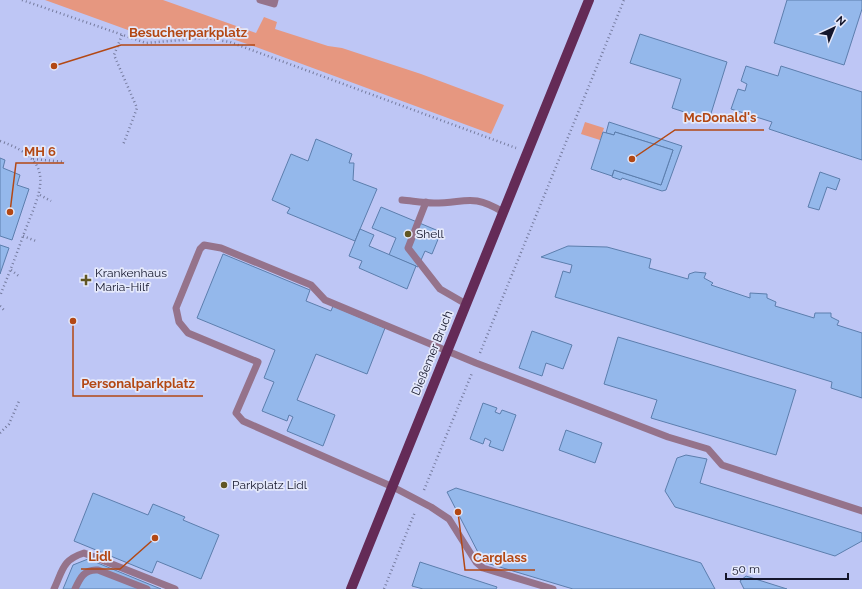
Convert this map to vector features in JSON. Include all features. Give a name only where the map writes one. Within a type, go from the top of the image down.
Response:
[{"type":"main road","name":"Dießemer Bruch","points":[[351,589],[589,0]]},
{"type":"lane","points":[[260,0],[274,4],[275,0]]},
{"type":"lane","points":[[402,200],[426,202],[478,200],[489,203],[503,212]]},
{"type":"lane","points":[[426,202],[408,248],[440,289],[466,304]]},
{"type":"lane","points":[[553,589],[483,568],[476,562],[449,519],[420,501],[392,487],[242,421],[236,413],[258,362],[188,333],[179,322],[176,308],[196,256],[204,245],[221,248],[311,285],[325,300],[447,352],[668,437],[708,449],[722,465],[862,511]]},
{"type":"lane","points":[[54,589],[66,562],[74,556],[84,553],[175,589]]},
{"type":"lane","points":[[75,589],[81,577],[92,569],[147,589]]},
{"type":"path","points":[[22,0],[146,43],[205,38],[230,42],[527,152]]},
{"type":"path","points":[[384,589],[624,0]]},
{"type":"path","points":[[122,35],[114,55],[137,108],[123,145]]},
{"type":"path","points":[[0,141],[16,146],[33,159],[41,177],[40,195],[0,296]]},
{"type":"path","points":[[33,159],[65,162]]},
{"type":"path","points":[[40,195],[51,201]]},
{"type":"path","points":[[23,236],[36,241]]},
{"type":"path","points":[[11,270],[20,277]]},
{"type":"path","points":[[0,306],[5,311]]},
{"type":"path","points":[[0,434],[9,424],[19,402]]},
{"type":"shaded area","points":[[45,0],[163,0],[256,33],[264,17],[277,22],[275,29],[328,46],[342,48],[421,74],[504,105],[491,134],[206,30],[171,34],[139,34]]},
{"type":"shaded area","points":[[585,122],[604,128],[600,140],[581,134]]},
{"type":"building","points":[[787,0],[862,0],[862,9],[844,65],[774,43]]},
{"type":"building","points":[[640,34],[727,62],[709,120],[672,108],[681,79],[630,63]]},
{"type":"building","points":[[746,66],[778,76],[781,66],[862,92],[862,160],[769,129],[772,122],[731,109],[738,89],[745,91],[747,84],[741,81]]},
{"type":"building","points":[[609,122],[682,146],[666,190],[662,191],[622,178],[621,180],[612,177],[614,170],[661,185],[673,150],[615,132],[614,135],[606,133]]},
{"type":"building","points":[[603,132],[614,135],[615,132],[673,150],[661,185],[614,170],[612,176],[591,169]]},
{"type":"building","points":[[316,139],[352,154],[349,163],[354,163],[353,180],[377,189],[355,241],[287,213],[290,208],[272,200],[291,154],[308,161]]},
{"type":"building","points":[[0,158],[5,160],[3,168],[20,175],[17,185],[29,189],[12,240],[0,236]]},
{"type":"building","points":[[820,172],[840,179],[836,190],[827,187],[819,210],[808,207]]},
{"type":"building","points":[[381,207],[441,232],[432,254],[425,251],[418,267],[389,255],[396,238],[372,228]]},
{"type":"building","points":[[360,229],[374,235],[369,246],[416,266],[407,289],[359,268],[362,261],[349,256]]},
{"type":"building","points":[[0,245],[9,248],[0,274]]},
{"type":"building","points":[[568,246],[607,247],[651,259],[649,268],[688,279],[689,274],[695,272],[706,273],[704,278],[713,283],[711,285],[750,298],[750,293],[767,294],[767,298],[776,302],[775,306],[814,318],[815,313],[831,313],[831,317],[839,321],[837,325],[862,333],[862,398],[831,388],[832,382],[555,297],[563,271],[570,273],[572,265],[541,257]]},
{"type":"building","points":[[223,254],[310,290],[306,301],[331,311],[333,306],[385,328],[367,374],[316,354],[297,400],[335,415],[323,446],[287,431],[293,417],[289,415],[287,421],[262,411],[274,382],[264,378],[275,350],[197,318]]},
{"type":"building","points":[[532,331],[572,345],[563,369],[546,363],[542,376],[519,368]]},
{"type":"building","points":[[618,337],[796,390],[776,455],[651,418],[657,400],[604,384]]},
{"type":"building","points":[[483,403],[497,408],[495,412],[500,414],[502,410],[516,415],[503,451],[489,446],[491,441],[485,438],[483,444],[470,439]]},
{"type":"building","points":[[566,430],[602,443],[595,463],[559,450]]},
{"type":"building","points":[[686,455],[707,459],[700,483],[862,533],[862,541],[835,556],[675,507],[665,491],[677,458]]},
{"type":"building","points":[[456,488],[701,563],[715,589],[573,589],[483,562],[447,492]]},
{"type":"building","points":[[93,493],[148,515],[153,504],[185,517],[183,520],[219,535],[201,579],[157,561],[152,573],[74,541]]},
{"type":"building","points":[[88,559],[161,589],[63,589],[73,565]]},
{"type":"building","points":[[420,562],[497,587],[496,589],[423,589],[412,586]]},
{"type":"building","points":[[746,576],[787,589],[744,589],[740,581]]},
{"type":"place","name":"Besucherparkplatz","points":[[54,66]]},
{"type":"place","name":"McDonald's","points":[[632,159]]},
{"type":"place","name":"MH 6","points":[[10,212]]},
{"type":"place","name":"Shell","points":[[408,234]]},
{"type":"place","name":"Krankenhaus Maria-Hilf","points":[[86,280]]},
{"type":"place","name":"Personalparkplatz","points":[[73,321]]},
{"type":"place","name":"Parkplatz Lidl","points":[[224,485]]},
{"type":"place","name":"Carglass","points":[[458,512]]},
{"type":"place","name":"Lidl","points":[[155,538]]}]
